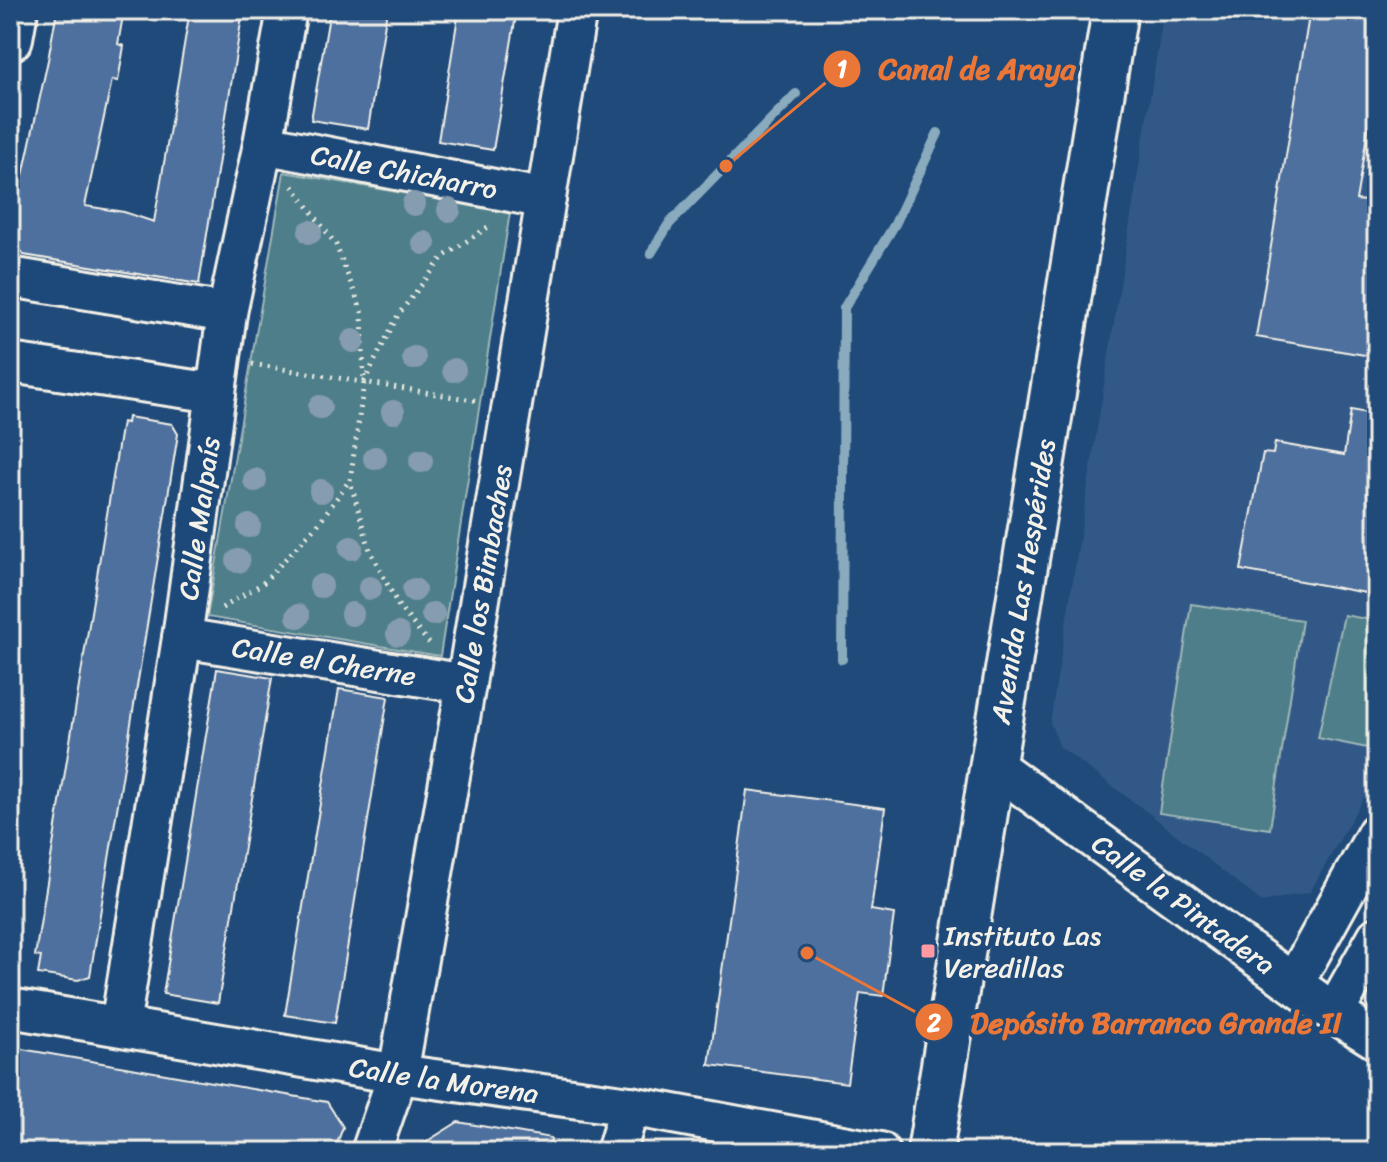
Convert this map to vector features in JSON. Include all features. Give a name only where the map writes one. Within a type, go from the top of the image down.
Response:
[{"type":"street","points":[[10,38],[15,10]]},
{"type":"street","name":"Calle Malpaís","points":[[120,1026],[182,638],[227,313],[263,144],[287,10]]},
{"type":"street","name":"Calle los Bimbaches","points":[[371,1152],[398,1074],[577,10]]},
{"type":"street","name":"Avenida Las Hespérides","points":[[930,1152],[1115,10]]},
{"type":"street","name":"Calle Chicharro","points":[[263,144],[546,199]]},
{"type":"street","points":[[10,277],[227,313]]},
{"type":"street","points":[[10,363],[216,393]]},
{"type":"street","name":"Calle el Cherne","points":[[182,638],[466,684]]},
{"type":"street","name":"Calle la Pintadera","points":[[993,765],[1334,1013],[1377,1040]]},
{"type":"street","points":[[1294,983],[1377,833]]},
{"type":"street","points":[[1334,1013],[1377,937]]},
{"type":"street","name":"Calle la Morena","points":[[10,1008],[398,1074],[630,1106],[880,1152]]},
{"type":"street","points":[[616,1152],[630,1106]]},
{"type":"path","points":[[292,184],[336,245],[362,312],[364,383],[350,481],[370,550],[399,607],[430,644]]},
{"type":"path","points":[[364,383],[398,315],[443,257],[499,219]]},
{"type":"path","points":[[251,364],[480,401]]},
{"type":"path","points":[[218,610],[263,583],[318,524],[350,481]]},
{"type":"shaded area","points":[[1164,10],[1377,10],[1377,774],[1310,892],[1262,902],[1060,747],[1050,723]]},
{"type":"green space","points":[[284,172],[510,212],[440,656],[207,617]]},
{"type":"green space","points":[[1191,604],[1302,620],[1270,829],[1159,813]]},
{"type":"green space","points":[[1344,615],[1377,621],[1377,750],[1318,738]]},
{"type":"building","points":[[57,10],[124,10],[118,44],[124,46],[118,81],[112,80],[85,206],[124,212],[154,222],[190,10],[243,10],[199,284],[24,255],[10,235]]},
{"type":"building","points":[[330,10],[387,10],[368,129],[311,120]]},
{"type":"building","points":[[459,10],[517,10],[493,150],[438,141]]},
{"type":"building","points":[[1310,10],[1377,10],[1377,76],[1356,200],[1377,202],[1377,357],[1256,337]]},
{"type":"building","points":[[1351,410],[1377,415],[1377,595],[1241,570],[1263,453],[1273,454],[1275,443],[1344,455]]},
{"type":"building","points":[[128,417],[172,424],[178,434],[90,976],[78,980],[38,974],[41,957],[35,956],[122,422],[127,423]]},
{"type":"building","points":[[217,669],[272,678],[218,1003],[163,994]]},
{"type":"building","points":[[339,689],[388,697],[335,1023],[285,1015]]},
{"type":"building","points":[[747,790],[885,808],[871,910],[894,914],[883,996],[860,993],[847,1083],[709,1065]]},
{"type":"building","points":[[10,1047],[327,1102],[343,1127],[334,1152],[44,1152],[10,1146]]},
{"type":"building","points":[[458,1122],[551,1138],[550,1152],[410,1152]]},
{"type":"waterway","points":[[651,253],[669,224],[796,94]]},
{"type":"waterway","points":[[842,659],[844,308],[895,224],[938,133]]},
{"type":"place","name":"Canal de Araya","points":[[726,166]]},
{"type":"place","name":"Instituto Las Veredillas","points":[[928,951]]},
{"type":"place","name":"Depósito Barranco Grande II","points":[[807,953]]}]
